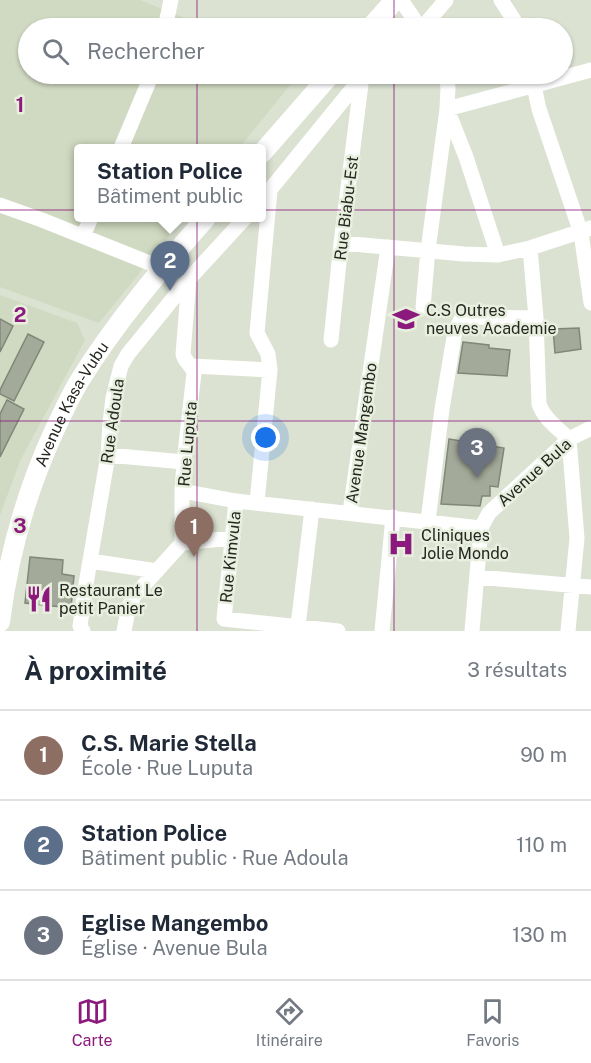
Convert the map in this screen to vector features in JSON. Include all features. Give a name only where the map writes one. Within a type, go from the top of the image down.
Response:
[{"type":"main road","points":[[379,18],[395,0]]},
{"type":"main road","points":[[266,147],[322,84]]},
{"type":"main road","name":"Avenue Kasa-Vubu","points":[[0,622],[2,597],[29,494],[68,401],[104,344],[162,268],[202,222]]},
{"type":"street","points":[[401,0],[414,18]]},
{"type":"street","points":[[430,18],[446,0]]},
{"type":"street","points":[[501,0],[513,18]]},
{"type":"street","points":[[166,18],[169,1]]},
{"type":"street","points":[[573,73],[591,70]]},
{"type":"street","points":[[123,144],[148,84]]},
{"type":"street","points":[[266,195],[357,84]]},
{"type":"street","name":"Rue Biabu-Est","points":[[331,340],[341,243],[363,84]]},
{"type":"street","points":[[423,307],[428,250],[447,109],[447,84]]},
{"type":"street","points":[[447,109],[523,84]]},
{"type":"street","points":[[536,84],[539,109],[586,231],[591,303]]},
{"type":"street","points":[[447,109],[466,157],[498,255]]},
{"type":"street","points":[[0,205],[162,268]]},
{"type":"street","points":[[83,236],[89,222]]},
{"type":"street","name":"Rue Adoula","points":[[83,631],[80,626],[108,455],[113,398],[121,366],[128,354],[189,279],[241,222]]},
{"type":"street","name":"Rue Kimvula","points":[[257,502],[270,370],[268,354],[257,333],[264,222]]},
{"type":"street","points":[[341,243],[498,255],[586,231]]},
{"type":"street","name":"Avenue Mangembo","points":[[350,512],[387,247]]},
{"type":"street","points":[[530,248],[536,318],[539,404],[541,412],[547,419],[570,439],[577,537],[568,631]]},
{"type":"street","name":"Rue Luputa","points":[[182,543],[184,462],[194,373],[192,366],[184,360],[183,354],[189,279]]},
{"type":"street","points":[[428,522],[442,410],[455,331],[461,319],[469,317],[536,318]]},
{"type":"street","points":[[192,366],[270,370]]},
{"type":"street","name":"Avenue Bula","points":[[481,528],[489,513],[570,439],[591,428]]},
{"type":"street","points":[[108,455],[184,462]]},
{"type":"street","points":[[182,491],[236,501],[481,528],[472,631]]},
{"type":"street","name":"Rue Kimvula","points":[[236,501],[224,619],[298,626]]},
{"type":"street","points":[[312,509],[298,626],[338,631]]},
{"type":"street","points":[[382,631],[393,517]]},
{"type":"street","points":[[124,631],[129,606],[134,596],[182,543],[233,538]]},
{"type":"street","points":[[90,561],[158,571]]},
{"type":"street","points":[[477,576],[591,587]]},
{"type":"shaded area","points":[[0,0],[140,0],[184,18],[18,18],[18,84],[291,84],[242,144],[74,144],[74,222],[181,222],[99,323],[0,287]]},
{"type":"shaded area","points":[[0,295],[77,323],[85,340],[20,461],[0,515]]},
{"type":"building","points":[[0,319],[13,326],[0,352]]},
{"type":"building","points":[[579,328],[581,349],[555,353],[553,329]]},
{"type":"building","points":[[28,334],[44,342],[14,401],[0,394],[0,390]]},
{"type":"building","points":[[463,342],[510,350],[507,376],[458,373]]},
{"type":"building","points":[[7,400],[24,409],[0,457],[0,414]]},
{"type":"building","points":[[449,439],[504,448],[498,487],[490,486],[490,496],[482,496],[480,506],[441,504]]},
{"type":"building","points":[[30,557],[63,560],[62,574],[74,576],[71,608],[25,603]]},
{"type":"place","name":"Station Police","points":[[170,291]]},
{"type":"place","name":"C.S Outres neuves Academie","points":[[406,319]]},
{"type":"place","name":"Eglise Mangembo","points":[[477,478]]},
{"type":"place","name":"Cliniques Jolie Mondo","points":[[401,544]]},
{"type":"place","name":"C.S. Marie Stella","points":[[194,557]]},
{"type":"place","name":"Restaurant Le petit Panier","points":[[39,599]]}]
